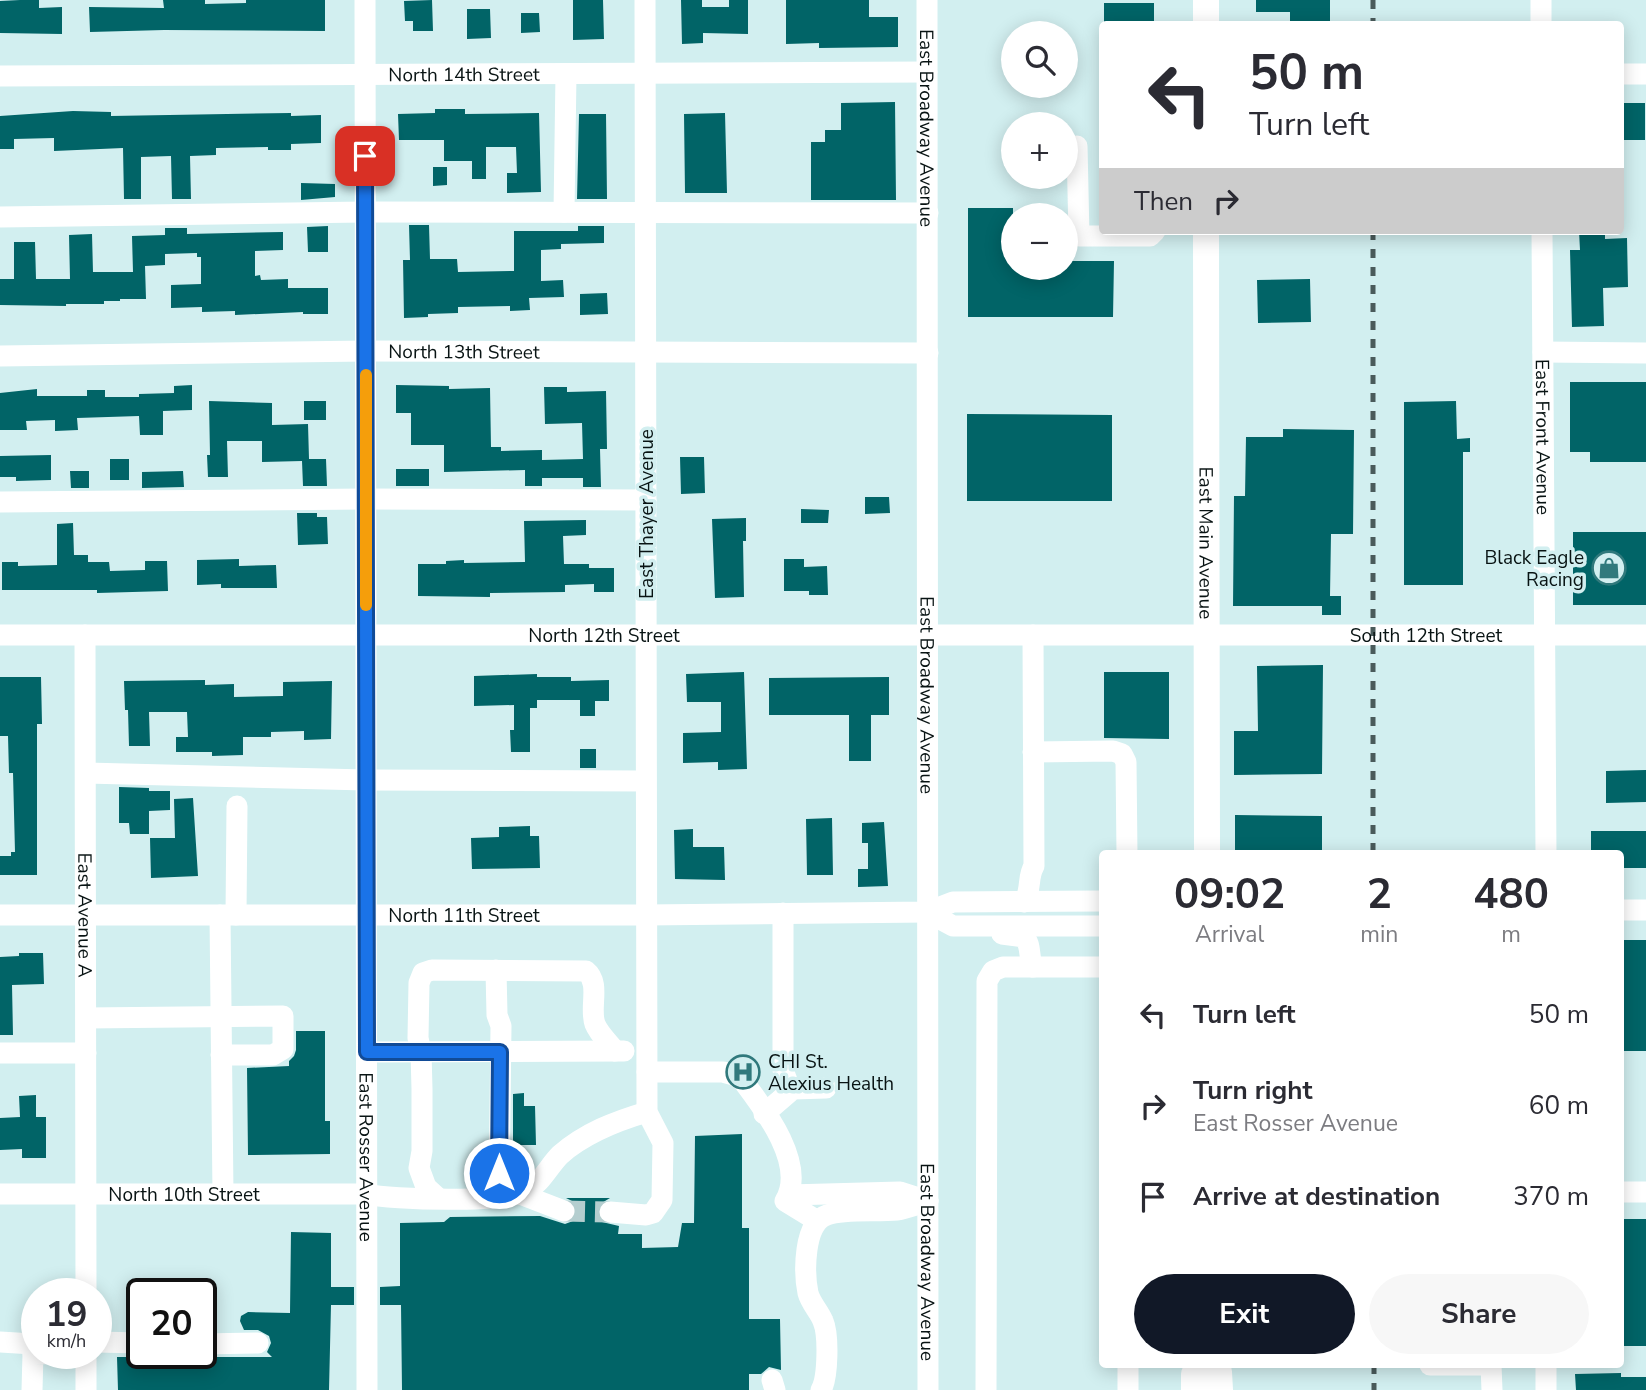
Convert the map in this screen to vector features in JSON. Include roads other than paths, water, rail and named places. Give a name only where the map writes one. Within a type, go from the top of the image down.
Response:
[{"type":"main road","points":[[1206,0],[1206,21]]},
{"type":"main road","name":"East Main Avenue","points":[[1206,235],[1207,850]]},
{"type":"main road","points":[[1194,1390],[1194,1374],[1198,1368]]},
{"type":"main road","points":[[1217,1368],[1220,1390]]},
{"type":"street","name":"East Rosser Avenue","points":[[365,0],[367,1390]]},
{"type":"street","name":"East Thayer Avenue","points":[[645,0],[647,1112]]},
{"type":"street","name":"East Broadway Avenue","points":[[927,0],[928,1390]]},
{"type":"street","points":[[1541,0],[1541,21]]},
{"type":"street","name":"North 14th Street","points":[[0,76],[927,72]]},
{"type":"street","points":[[564,212],[565,74]]},
{"type":"street","points":[[1624,74],[1646,74]]},
{"type":"street","points":[[1078,189],[1079,236],[1151,235]]},
{"type":"street","points":[[0,217],[365,212],[928,213]]},
{"type":"street","name":"East Front Avenue","points":[[1542,235],[1546,850]]},
{"type":"street","name":"North 13th Street","points":[[0,356],[366,351],[928,353]]},
{"type":"street","points":[[1543,352],[1646,352]]},
{"type":"street","points":[[0,502],[646,499]]},
{"type":"street","name":"South 12th Street","points":[[1207,634],[1646,635]]},
{"type":"street","name":"North 12th Street","points":[[0,635],[1207,634]]},
{"type":"street","name":"East Avenue A","points":[[85,635],[86,1278]]},
{"type":"street","points":[[1033,635],[1034,866],[1030,875],[1036,909],[1038,955],[1033,967]]},
{"type":"street","points":[[1033,752],[1113,751],[1122,754],[1126,762],[1127,850]]},
{"type":"street","points":[[86,772],[366,780],[645,781]]},
{"type":"street","points":[[223,1194],[221,1017],[237,806]]},
{"type":"street","points":[[927,912],[953,926],[977,926],[1036,909],[1099,901]]},
{"type":"street","points":[[927,912],[953,902],[1036,909],[1085,933],[1099,933]]},
{"type":"street","points":[[1624,910],[1646,910]]},
{"type":"street","name":"North 11th Street","points":[[0,915],[927,912]]},
{"type":"street","points":[[783,913],[783,1070],[793,1089]]},
{"type":"street","points":[[1070,926],[1099,917]]},
{"type":"street","points":[[977,926],[999,934],[1024,937],[1029,944],[1033,967]]},
{"type":"street","points":[[1070,926],[1099,926]]},
{"type":"street","points":[[986,1390],[987,981],[989,975],[998,968],[1099,967]]},
{"type":"street","points":[[438,1198],[426,1187],[419,1168],[422,1151],[419,983],[423,973],[432,970],[582,970],[590,973],[593,981],[594,1021],[615,1051]]},
{"type":"street","points":[[496,970],[510,1196]]},
{"type":"street","points":[[86,1018],[283,1016],[283,1049],[273,1055],[221,1055]]},
{"type":"street","points":[[367,1052],[615,1051],[647,1061],[734,1075],[750,1090],[786,1149],[791,1164],[792,1186],[785,1202],[816,1220]]},
{"type":"street","points":[[0,1054],[86,1053]]},
{"type":"street","points":[[764,1114],[793,1089],[825,1088]]},
{"type":"street","points":[[510,1196],[536,1184],[568,1148],[611,1124],[647,1112],[663,1143],[662,1200],[653,1213],[646,1215],[610,1212]]},
{"type":"street","points":[[789,1195],[900,1192],[928,1201]]},
{"type":"street","points":[[1624,1192],[1646,1192]]},
{"type":"street","name":"North 10th Street","points":[[0,1194],[366,1194],[393,1198],[510,1196]]},
{"type":"street","points":[[510,1196],[564,1211]]},
{"type":"street","points":[[821,1390],[825,1382],[826,1333],[807,1289],[808,1245],[812,1227],[816,1220],[828,1214],[901,1210],[928,1201]]},
{"type":"street","points":[[0,1342],[21,1343]]},
{"type":"street","points":[[217,1344],[258,1343]]},
{"type":"street","points":[[1128,1368],[1128,1390]]},
{"type":"street","points":[[1489,1368],[1492,1390]]},
{"type":"street","points":[[1546,1368],[1546,1390]]},
{"type":"street","points":[[32,1390],[33,1369]]},
{"type":"street","points":[[86,1369],[86,1390]]},
{"type":"tunnel","points":[[564,1211],[610,1212]]},
{"type":"railway","points":[[1373,0],[1373,21]]},
{"type":"railway","points":[[1373,235],[1373,850]]},
{"type":"railway","points":[[1374,1368],[1374,1390]]},
{"type":"place","name":"Black Eagle Racing","points":[[1609,568]]},
{"type":"place","name":"CHI St. Alexius Health","points":[[743,1072]]}]
